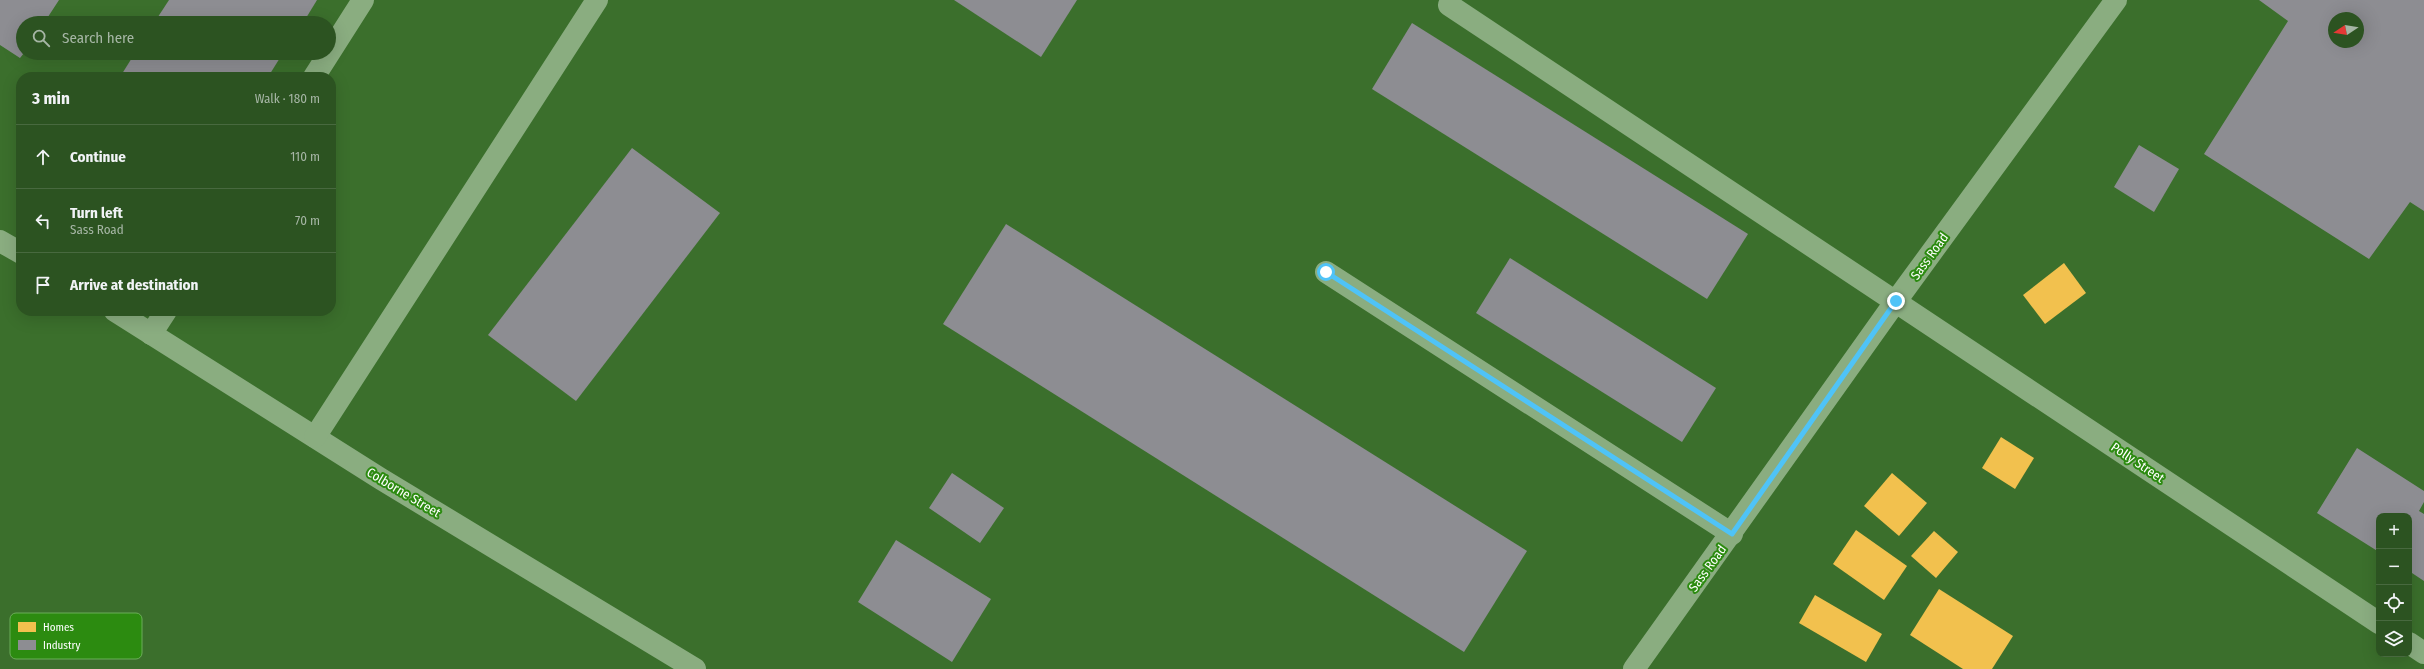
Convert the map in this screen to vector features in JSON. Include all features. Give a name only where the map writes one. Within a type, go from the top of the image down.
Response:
[{"type":"street","points":[[336,42],[363,0]]},
{"type":"street","points":[[315,437],[597,0]]},
{"type":"street","name":"Sass Road","points":[[1634,669],[1732,534],[1896,301],[2116,0]]},
{"type":"street","name":"Polly Street","points":[[1449,5],[2376,621]]},
{"type":"street","points":[[317,72],[325,60]]},
{"type":"street","points":[[0,241],[16,250]]},
{"type":"street","points":[[1326,272],[1732,534]]},
{"type":"street","name":"Colborne Street","points":[[123,316],[315,437],[695,669]]},
{"type":"street","points":[[151,334],[163,316]]},
{"type":"street","points":[[2412,645],[2424,653]]},
{"type":"building: Homes","points":[[2064,263],[2086,293],[2045,324],[2023,295]]},
{"type":"building: Homes","points":[[2001,437],[2034,458],[2015,489],[1982,468]]},
{"type":"building: Homes","points":[[1892,473],[1927,503],[1899,536],[1864,506]]},
{"type":"building: Homes","points":[[1856,530],[1907,566],[1884,600],[1833,564]]},
{"type":"building: Homes","points":[[1934,531],[1958,552],[1936,578],[1911,556]]},
{"type":"building: Homes","points":[[1939,589],[2013,636],[1992,669],[1963,669],[1910,635]]},
{"type":"building: Homes","points":[[1815,595],[1882,634],[1866,662],[1799,623]]},
{"type":"building: Industry","points":[[0,0],[59,0],[49,16],[16,16],[16,55],[0,45]]},
{"type":"building: Industry","points":[[169,0],[317,0],[307,16],[159,16]]},
{"type":"building: Industry","points":[[954,0],[1077,0],[1041,57]]},
{"type":"building: Industry","points":[[2259,0],[2424,0],[2424,211],[2410,202],[2369,259],[2204,154],[2288,21]]},
{"type":"building: Industry","points":[[1412,23],[1748,234],[1707,299],[1372,89]]},
{"type":"building: Industry","points":[[131,60],[279,60],[271,72],[123,72]]},
{"type":"building: Industry","points":[[2139,145],[2179,169],[2154,212],[2114,187]]},
{"type":"building: Industry","points":[[632,148],[720,213],[576,401],[488,335]]},
{"type":"building: Industry","points":[[1006,224],[1527,551],[1464,652],[943,324]]},
{"type":"building: Industry","points":[[1510,258],[1716,388],[1682,442],[1476,313]]},
{"type":"building: Industry","points":[[2357,448],[2424,491],[2424,502],[2419,511],[2424,514],[2424,581],[2412,573],[2412,513],[2376,513],[2376,550],[2317,513]]},
{"type":"building: Industry","points":[[952,473],[1004,508],[980,543],[929,508]]},
{"type":"building: Industry","points":[[896,540],[991,599],[952,662],[858,602]]},
{"type":"route","points":[[1326,272],[1732,534],[1896,301]]}]
